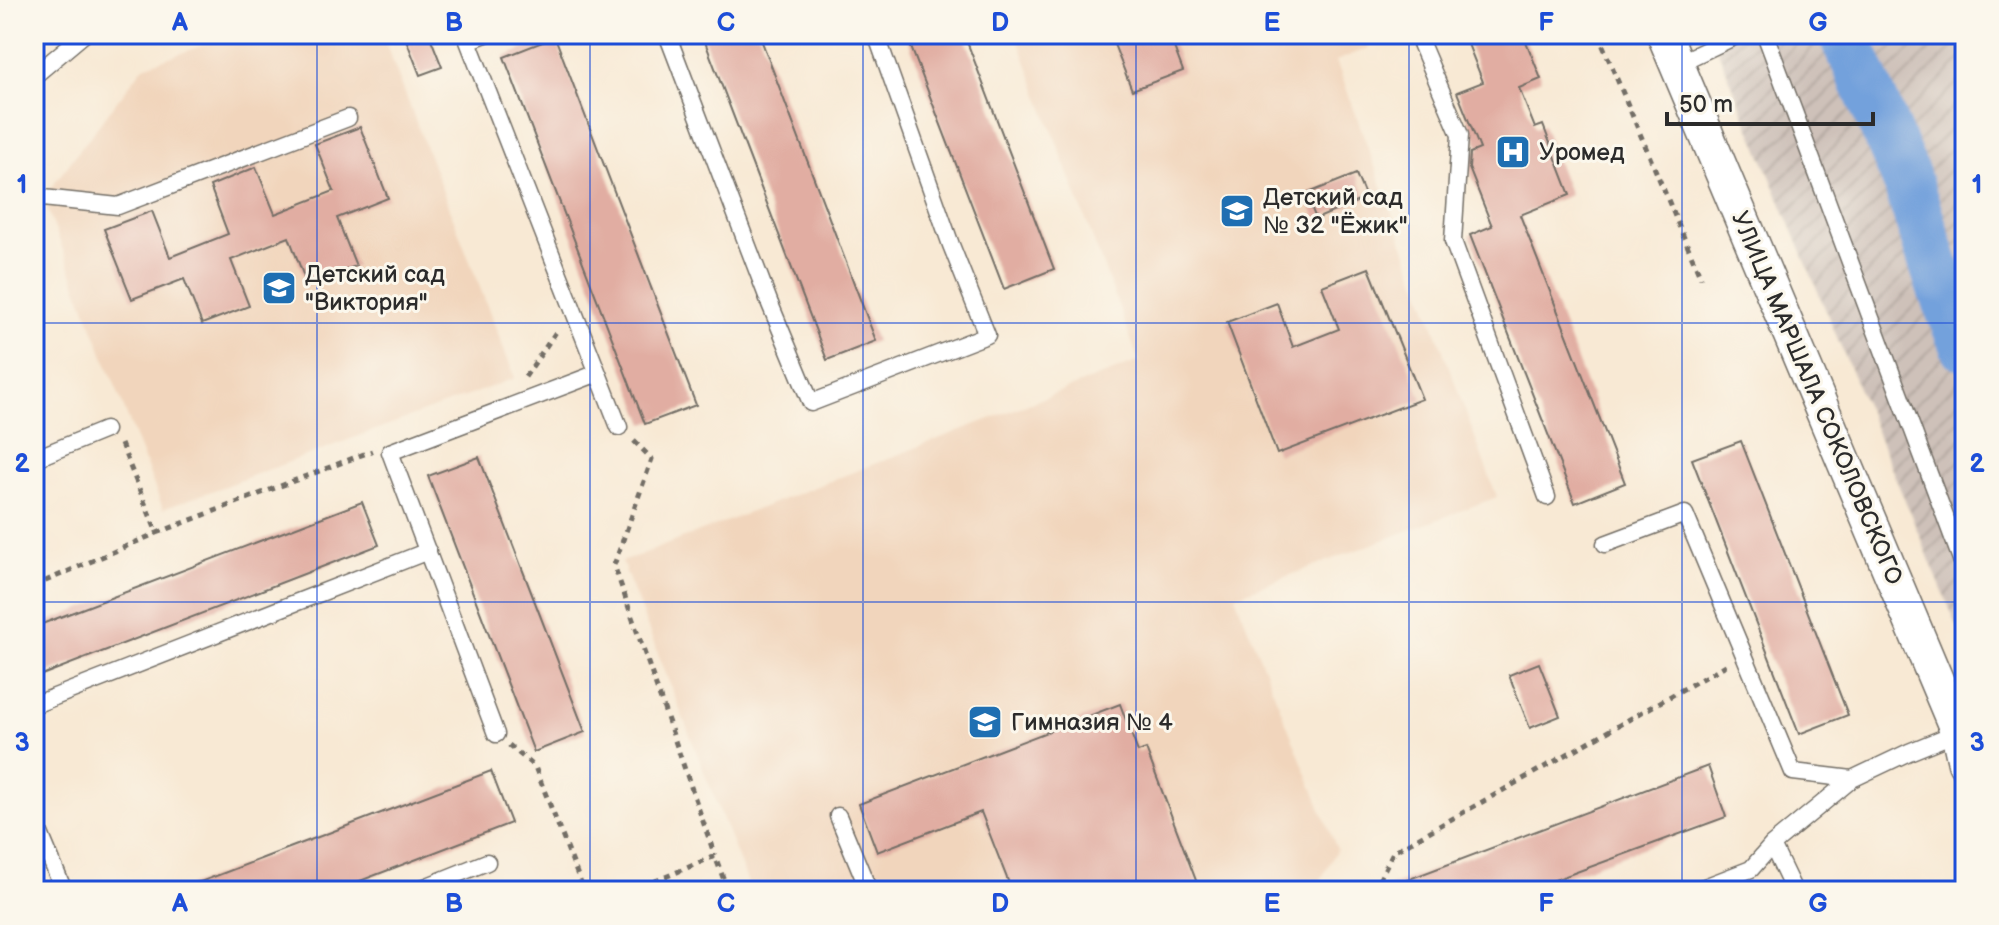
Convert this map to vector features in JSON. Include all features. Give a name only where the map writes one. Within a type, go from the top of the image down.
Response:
[{"type":"street","name":"УЛИЦА МАРШАЛА СОКОЛОВСКОГО","points":[[1670,49],[1962,747]]},
{"type":"lane","points":[[34,76],[84,34]]},
{"type":"lane","points":[[486,34],[468,41],[619,427]]},
{"type":"lane","points":[[667,34],[811,403],[987,335],[951,245],[876,34]]},
{"type":"lane","points":[[1417,34],[1460,135],[1453,241],[1547,497]]},
{"type":"lane","points":[[1670,49],[1740,34]]},
{"type":"lane","points":[[1765,34],[1965,570]]},
{"type":"lane","points":[[34,196],[118,206],[348,118]]},
{"type":"lane","points":[[496,734],[390,452],[598,373]]},
{"type":"lane","points":[[34,459],[105,430]]},
{"type":"lane","points":[[1605,544],[1685,514],[1793,772],[1852,779]]},
{"type":"lane","points":[[34,705],[428,551]]},
{"type":"lane","points":[[1694,891],[1751,869],[1772,845],[1852,779],[1909,752],[1962,747]]},
{"type":"lane","points":[[838,816],[869,891]]},
{"type":"lane","points":[[34,819],[64,891]]},
{"type":"lane","points":[[1772,845],[1794,891]]},
{"type":"lane","points":[[415,891],[487,862]]},
{"type":"path","points":[[1598,34],[1701,278]]},
{"type":"path","points":[[519,385],[572,309]]},
{"type":"path","points":[[619,427],[652,459],[614,565],[728,891]]},
{"type":"path","points":[[105,430],[119,440],[157,533]]},
{"type":"path","points":[[34,586],[157,533],[373,450]]},
{"type":"path","points":[[1374,891],[1393,852],[1744,654]]},
{"type":"path","points":[[496,734],[535,767],[584,891]]},
{"type":"path","points":[[632,891],[715,856]]},
{"type":"shaded area","name":"Детский сад \"Виктория\"","points":[[236,34],[382,34],[515,378],[163,509],[43,198],[144,66]]},
{"type":"shaded area","name":"Гимназия № 4","points":[[1016,34],[1364,34],[1369,48],[1336,61],[1497,497],[1235,596],[1337,849],[1315,891],[751,891],[622,562],[1139,361]]},
{"type":"shaded area","points":[[1711,34],[1965,34],[1965,645]]},
{"type":"building","points":[[404,34],[429,34],[442,67],[420,75]]},
{"type":"building","points":[[702,34],[759,34],[876,341],[827,360]]},
{"type":"building","points":[[906,34],[964,34],[1054,269],[1004,289]]},
{"type":"building","points":[[1110,34],[1169,34],[1183,71],[1132,90]]},
{"type":"building","points":[[1464,34],[1523,34],[1541,79],[1519,88],[1535,128],[1543,125],[1570,195],[1520,215],[1625,483],[1575,503],[1470,235],[1492,226],[1469,168],[1470,153],[1480,149],[1457,92],[1483,82]]},
{"type":"building","points":[[555,37],[696,405],[645,424],[504,57]]},
{"type":"building","points":[[360,127],[388,198],[337,218],[356,266],[307,285],[289,237],[231,260],[249,306],[202,324],[184,279],[132,299],[104,229],[152,211],[170,257],[228,234],[210,186],[256,167],[275,214],[334,191],[315,144]]},
{"type":"building","points":[[1356,174],[1366,198],[1316,219],[1306,194]]},
{"type":"building","name":"Детский сад № 32 \"Ёжик\"","points":[[1369,268],[1422,399],[1277,454],[1227,322],[1277,303],[1293,347],[1339,329],[1322,286]]},
{"type":"building","points":[[1741,441],[1848,715],[1799,734],[1692,459]]},
{"type":"building","points":[[479,457],[585,732],[534,752],[428,476]]},
{"type":"building","points":[[362,502],[379,545],[34,678],[34,627]]},
{"type":"building","points":[[1539,663],[1560,716],[1530,728],[1509,675]]},
{"type":"building","points":[[1120,704],[1138,752],[1146,749],[1200,891],[1012,891],[981,812],[877,852],[859,804]]},
{"type":"building","points":[[1708,766],[1726,817],[1525,891],[1383,889]]},
{"type":"building","points":[[491,771],[511,823],[334,891],[182,891],[182,889]]},
{"type":"waterway","points":[[1844,34],[1905,175],[1942,289],[1965,347]]},
{"type":"place","name":"Уромед","points":[[1513,152]]},
{"type":"place","name":"Детский сад № 32 \"Ёжик\"","points":[[1237,211]]},
{"type":"place","name":"Детский сад \"Виктория\"","points":[[279,288]]},
{"type":"place","name":"Гимназия № 4","points":[[985,722]]}]
